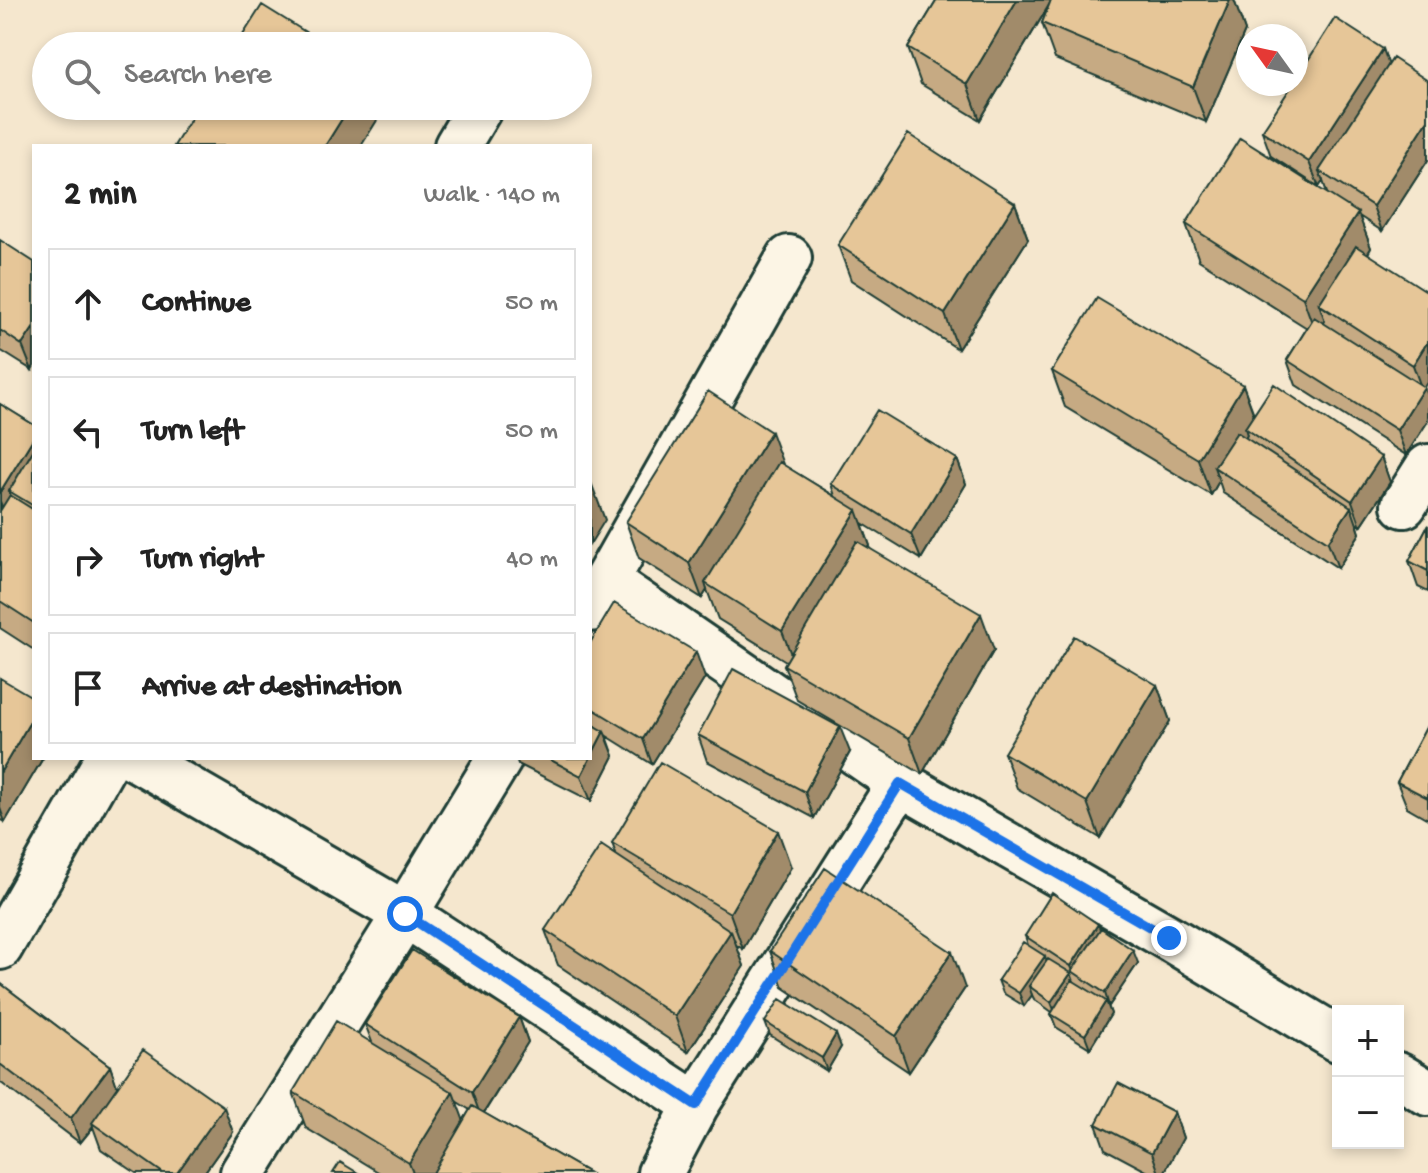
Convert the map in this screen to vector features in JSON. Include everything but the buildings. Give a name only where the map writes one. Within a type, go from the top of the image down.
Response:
[{"type":"street","points":[[458,144],[472,120]]},
{"type":"street","points":[[789,258],[599,595],[900,783],[1332,1035]]},
{"type":"street","points":[[1404,505],[1428,467]]},
{"type":"street","points":[[0,947],[107,760]]},
{"type":"street","points":[[138,760],[405,914],[696,1105]]},
{"type":"street","points":[[243,1173],[499,760]]},
{"type":"street","points":[[660,1173],[696,1105],[900,783]]},
{"type":"street","points":[[1401,1077],[1428,1093]]},
{"type":"route","points":[[405,914],[696,1105],[900,783],[1169,938]]}]
